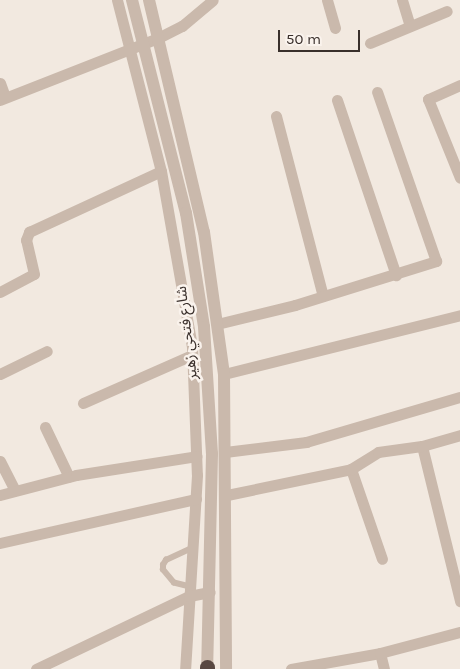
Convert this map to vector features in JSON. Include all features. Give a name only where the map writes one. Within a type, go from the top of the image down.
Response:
[{"type":"street","points":[[117,0],[161,172],[192,355],[197,456],[194,547],[186,669]]},
{"type":"street","name":"شارع فتحي زهير","points":[[132,0],[186,213],[204,327],[212,454],[207,668]]},
{"type":"street","name":"شارع فتحي زهير","points":[[149,0],[204,232],[224,374],[227,495],[226,669]]},
{"type":"street","points":[[0,83],[3,98],[158,38],[182,26],[213,0]]},
{"type":"street","points":[[327,0],[335,28]]},
{"type":"street","points":[[402,0],[410,26]]},
{"type":"street","points":[[370,43],[447,11]]},
{"type":"street","points":[[460,85],[428,99],[456,153],[460,178]]},
{"type":"street","points":[[218,324],[396,275],[436,261],[376,92]]},
{"type":"street","points":[[337,100],[396,275]]},
{"type":"street","points":[[276,116],[323,296]]},
{"type":"street","points":[[0,292],[34,274],[26,240],[29,232],[161,172]]},
{"type":"street","points":[[224,374],[460,315]]},
{"type":"street","points":[[0,374],[47,351]]},
{"type":"street","points":[[83,403],[192,355]]},
{"type":"street","points":[[225,452],[306,442],[460,398]]},
{"type":"street","points":[[45,427],[69,477]]},
{"type":"street","points":[[227,495],[351,469],[378,452],[422,446],[460,435]]},
{"type":"street","points":[[422,446],[460,601]]},
{"type":"street","points":[[0,495],[69,477],[197,456]]},
{"type":"street","points":[[0,461],[15,490]]},
{"type":"street","points":[[351,469],[382,558]]},
{"type":"street","points":[[0,543],[196,499]]},
{"type":"street","points":[[36,669],[190,592],[210,592]]},
{"type":"street","points":[[291,669],[380,653],[460,632]]},
{"type":"street","points":[[380,653],[384,669]]},
{"type":"lane","points":[[190,592],[174,583],[163,570],[163,565],[166,560],[194,547]]}]
